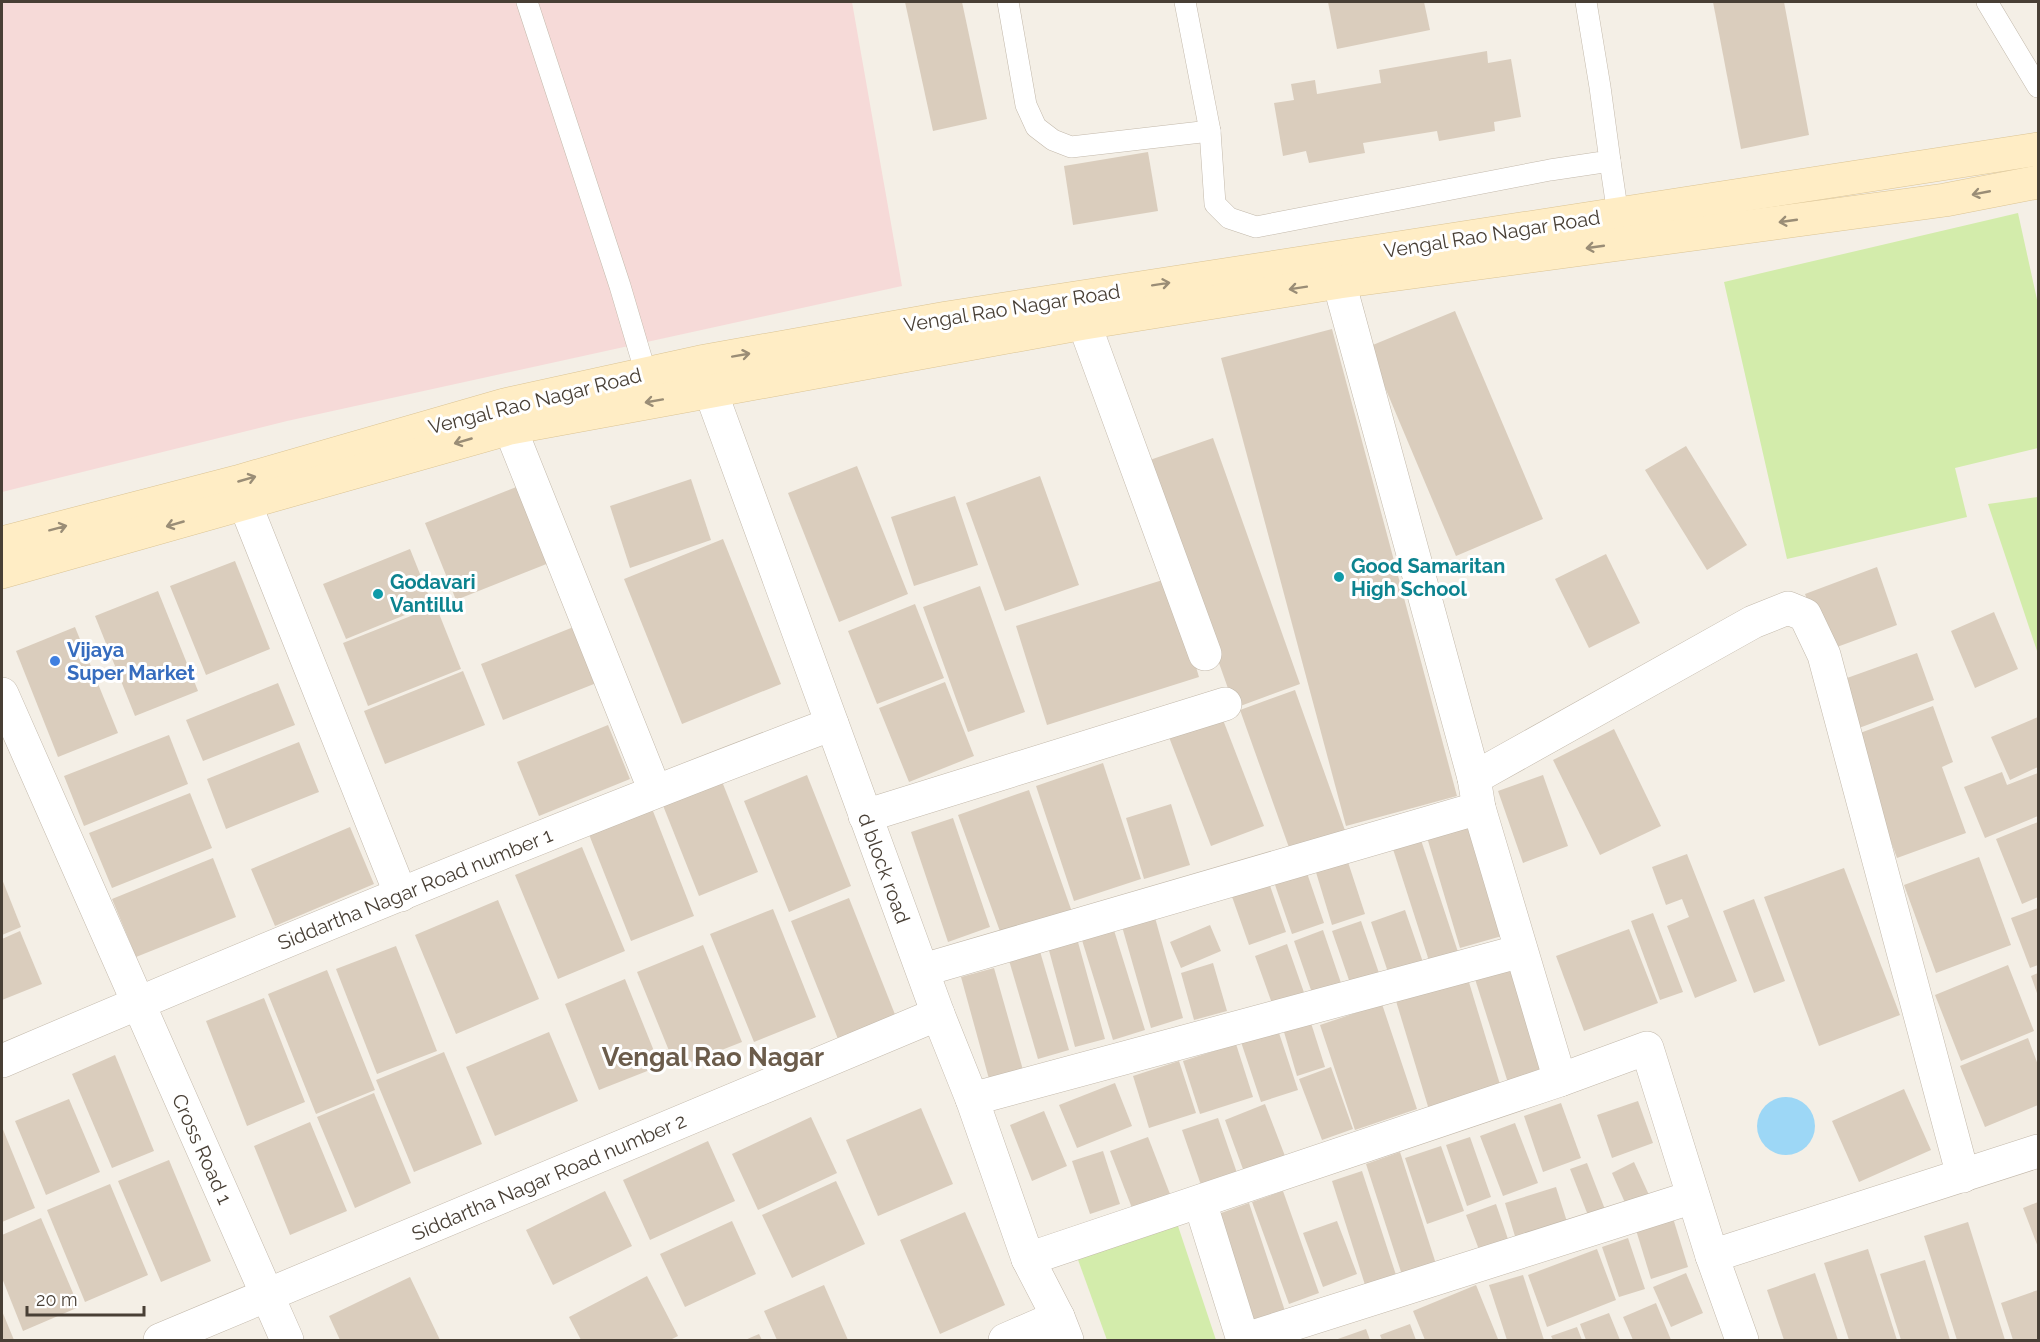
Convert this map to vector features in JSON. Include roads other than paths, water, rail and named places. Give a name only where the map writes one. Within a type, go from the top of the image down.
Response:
[{"type":"main road","name":"Vengal Rao Nagar Road","points":[[2,543],[237,482],[504,405],[646,374],[706,376],[1084,323],[1262,281],[1339,282],[1378,264],[1618,215],[2038,149]]},
{"type":"main road","points":[[1939,165],[1945,200]]},
{"type":"main road","name":"Vengal Rao Nagar Road","points":[[2,572],[510,428],[706,376],[947,318],[1262,281],[1378,264],[1945,200],[2038,182]]},
{"type":"street","points":[[1339,282],[1476,793],[1560,1080]]},
{"type":"street","points":[[1084,323],[1204,654]]},
{"type":"street","name":"d block road","points":[[706,376],[865,816],[972,1099],[1028,1259],[1062,1329]]},
{"type":"street","points":[[510,428],[655,791]]},
{"type":"street","points":[[245,504],[400,895]]},
{"type":"street","points":[[922,970],[1476,793],[1753,622],[1788,608],[1804,615],[1824,655],[1963,1176]]},
{"type":"street","name":"Cross Road 1","points":[[2,694],[287,1341]]},
{"type":"street","points":[[865,816],[1226,704]]},
{"type":"street","name":"Siddartha Nagar Road number 1","points":[[2,1061],[137,1003],[655,791],[832,724]]},
{"type":"street","points":[[972,1099],[1521,951]]},
{"type":"street","name":"Siddartha Nagar Road number 2","points":[[160,1341],[938,1014]]},
{"type":"street","points":[[1028,1259],[1560,1080],[1647,1048],[1712,1256],[1743,1341]]},
{"type":"street","points":[[1712,1256],[2038,1151]]},
{"type":"street","points":[[1200,1202],[1243,1340],[1693,1197]]},
{"type":"street","points":[[1005,1341],[1062,1329]]},
{"type":"lane","points":[[527,2],[616,274],[646,374]]},
{"type":"lane","points":[[1008,2],[1026,105],[1036,127],[1053,140],[1071,147],[1210,130]]},
{"type":"lane","points":[[1185,2],[1210,130],[1215,204],[1229,218],[1256,226],[1610,160]]},
{"type":"lane","points":[[1586,2],[1618,215]]},
{"type":"lane","points":[[1987,2],[2038,87]]},
{"type":"water","points":[[1780,1097],[1792,1097],[1807,1105],[1815,1120],[1815,1132],[1807,1147],[1792,1155],[1780,1155],[1765,1147],[1757,1132],[1757,1120],[1765,1105]]},
{"type":"place","name":"Good Samaritan High School","points":[[1339,577]]},
{"type":"place","name":"Godavari Vantillu","points":[[378,594]]},
{"type":"place","name":"Vijaya Super Market","points":[[55,661]]},
{"type":"district","name":"Vengal Rao Nagar","points":[[713,1057]]}]
